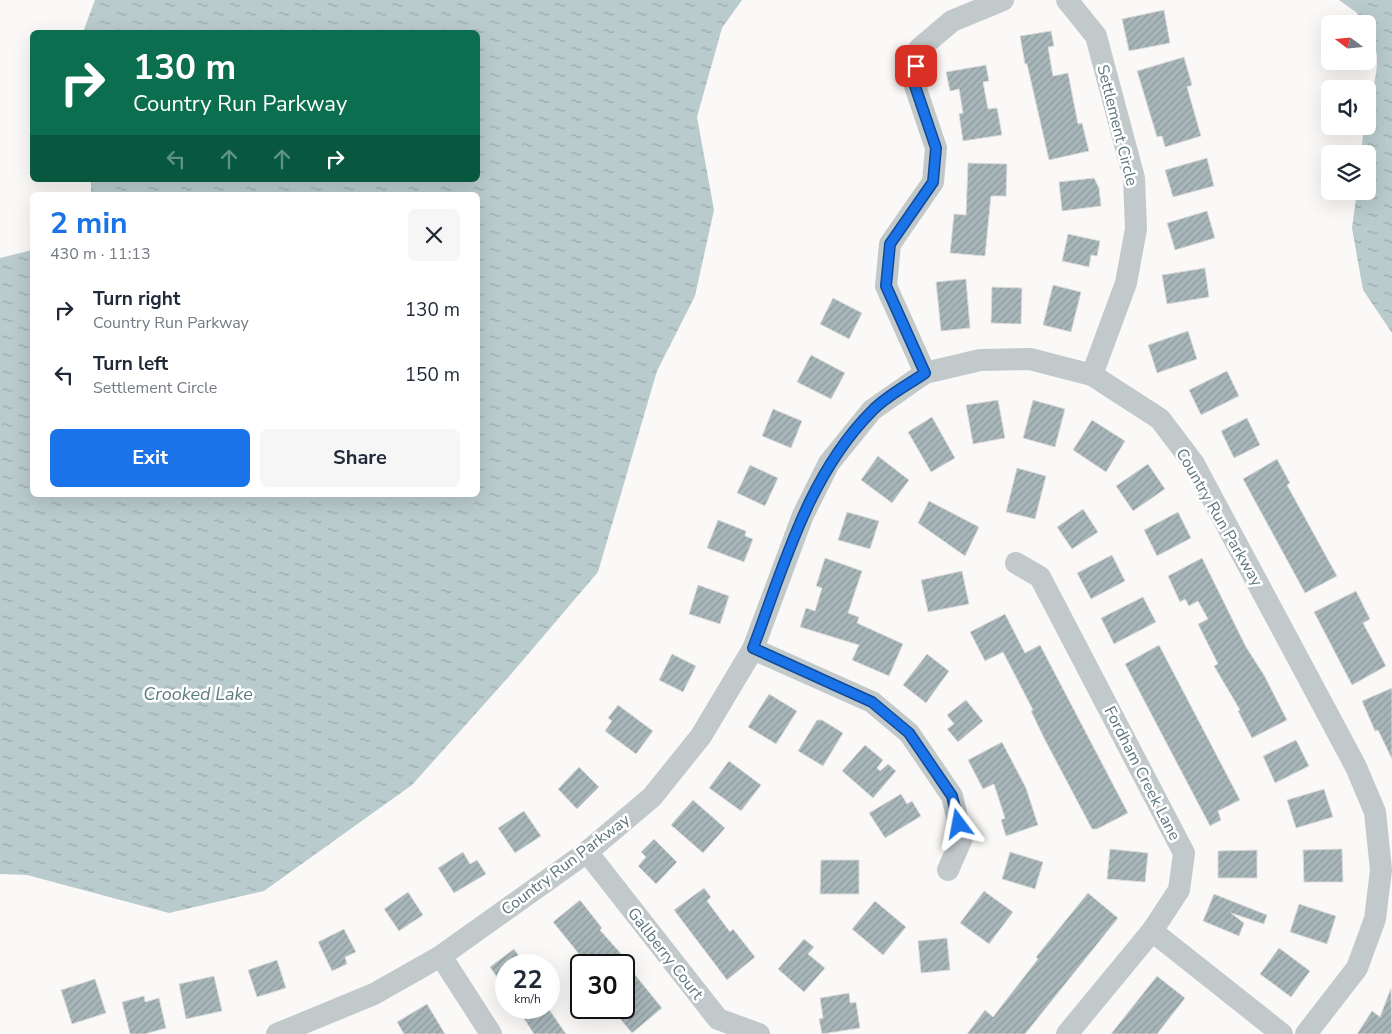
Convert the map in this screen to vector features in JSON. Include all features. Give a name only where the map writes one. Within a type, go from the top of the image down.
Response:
[{"type":"street","points":[[925,373],[886,286],[890,244],[933,182],[936,148],[914,83],[919,49],[952,21],[1003,0]]},
{"type":"street","name":"Settlement Circle","points":[[1067,0],[1096,36],[1134,178],[1136,230],[1126,282],[1092,375]]},
{"type":"street","name":"Country Run Parkway","points":[[278,1034],[374,994],[441,956],[587,852],[652,796],[701,736],[753,648],[803,515],[829,463],[872,410],[925,373],[980,360],[1030,360],[1092,375],[1160,419],[1194,464],[1356,767],[1375,812],[1381,870],[1376,920],[1357,968],[1306,1034]]},
{"type":"street","name":"Fordham Creek Lane","points":[[1016,563],[1040,577],[1184,853],[1179,890],[1152,931],[1067,1034]]},
{"type":"street","points":[[753,648],[872,702],[909,733],[952,796],[962,838],[948,870]]},
{"type":"street","name":"Gallberry Court","points":[[587,852],[718,1019],[759,1034]]},
{"type":"street","points":[[1152,931],[1282,1034]]},
{"type":"street","points":[[441,956],[491,1034]]},
{"type":"water","name":"Crooked Lake","points":[[95,0],[742,0],[722,28],[697,117],[714,210],[695,296],[657,371],[598,572],[512,673],[412,785],[264,891],[169,913],[27,875],[0,874],[0,258],[30,250],[30,497],[480,497],[480,192],[91,192],[91,182],[480,182],[480,30],[84,30]]},
{"type":"water","points":[[1339,0],[1392,0],[1392,333],[1363,290],[1352,228],[1356,200],[1376,200],[1376,145],[1362,145],[1363,135],[1376,135],[1376,15],[1358,15]]},
{"type":"building","points":[[1164,10],[1170,43],[1129,51],[1122,19]]},
{"type":"building","points":[[1051,31],[1054,46],[1048,47],[1053,76],[1068,73],[1078,124],[1082,123],[1089,151],[1049,160],[1027,64],[1025,64],[1020,36]]},
{"type":"building","points":[[1184,57],[1192,85],[1187,87],[1201,136],[1165,147],[1162,136],[1157,137],[1137,71]]},
{"type":"building","points":[[986,65],[989,81],[983,82],[988,109],[997,108],[1002,135],[963,141],[959,114],[963,113],[959,89],[950,91],[946,72]]},
{"type":"building","points":[[1207,158],[1214,186],[1173,197],[1165,170]]},
{"type":"building","points":[[968,163],[1007,164],[1006,196],[991,196],[985,256],[950,253],[954,214],[966,215]]},
{"type":"building","points":[[1094,178],[1099,188],[1101,206],[1062,211],[1059,182]]},
{"type":"building","points":[[1207,211],[1215,238],[1175,250],[1167,223]]},
{"type":"building","points":[[1068,234],[1100,241],[1097,256],[1091,255],[1089,267],[1062,261]]},
{"type":"building","points":[[1205,268],[1209,297],[1167,304],[1162,275]]},
{"type":"building","points":[[966,279],[970,328],[941,331],[936,282]]},
{"type":"building","points":[[1053,285],[1081,292],[1071,332],[1043,325]]},
{"type":"building","points":[[992,287],[1022,288],[1021,324],[991,323]]},
{"type":"building","points":[[833,298],[862,313],[849,339],[820,324]]},
{"type":"building","points":[[1188,331],[1197,359],[1157,373],[1148,345]]},
{"type":"building","points":[[811,355],[845,373],[831,399],[797,382]]},
{"type":"building","points":[[1227,371],[1239,396],[1201,415],[1189,390]]},
{"type":"building","points":[[998,400],[1005,438],[973,444],[966,405]]},
{"type":"building","points":[[1033,400],[1065,409],[1055,447],[1023,438]]},
{"type":"building","points":[[773,409],[802,421],[791,448],[762,436]]},
{"type":"building","points":[[932,417],[955,458],[931,472],[908,432]]},
{"type":"building","points":[[1247,418],[1260,445],[1234,458],[1221,431]]},
{"type":"building","points":[[1092,420],[1125,441],[1106,472],[1073,450]]},
{"type":"building","points":[[878,456],[909,480],[892,503],[861,480]]},
{"type":"building","points":[[1277,459],[1290,483],[1287,485],[1337,576],[1305,593],[1243,479]]},
{"type":"building","points":[[1148,464],[1165,489],[1133,511],[1116,486]]},
{"type":"building","points":[[750,465],[778,478],[765,506],[737,493]]},
{"type":"building","points":[[1017,468],[1046,476],[1035,519],[1006,512]]},
{"type":"building","points":[[929,501],[979,527],[965,556],[918,523]]},
{"type":"building","points":[[1083,509],[1098,532],[1072,549],[1057,527]]},
{"type":"building","points":[[847,512],[879,521],[870,549],[838,540]]},
{"type":"building","points":[[1178,512],[1191,538],[1157,556],[1144,530]]},
{"type":"building","points":[[718,520],[746,531],[745,536],[753,539],[744,562],[707,548]]},
{"type":"building","points":[[1112,555],[1125,581],[1091,599],[1077,573]]},
{"type":"building","points":[[825,558],[862,571],[848,613],[859,617],[857,623],[903,644],[889,676],[852,660],[859,645],[800,627],[806,608],[815,611],[822,588],[816,586]]},
{"type":"building","points":[[1202,558],[1246,647],[1264,675],[1287,720],[1252,738],[1238,711],[1240,710],[1214,666],[1218,664],[1198,624],[1208,619],[1198,601],[1189,606],[1185,599],[1180,602],[1168,576]]},
{"type":"building","points":[[962,571],[969,604],[928,612],[921,580]]},
{"type":"building","points":[[698,585],[729,596],[720,624],[689,614]]},
{"type":"building","points":[[1356,591],[1370,619],[1363,623],[1386,666],[1352,685],[1314,612]]},
{"type":"building","points":[[1143,597],[1156,622],[1114,644],[1101,618]]},
{"type":"building","points":[[1005,614],[1025,653],[1040,645],[1128,813],[1097,829],[1092,829],[1045,740],[1031,711],[1033,710],[1003,652],[985,661],[970,632]]},
{"type":"building","points":[[1159,645],[1240,800],[1218,811],[1221,820],[1210,826],[1125,664]]},
{"type":"building","points":[[672,654],[696,666],[683,692],[659,680]]},
{"type":"building","points":[[927,654],[949,671],[926,703],[903,685]]},
{"type":"building","points":[[1392,688],[1392,759],[1378,730],[1375,731],[1362,701]]},
{"type":"building","points":[[769,694],[797,711],[776,744],[748,727]]},
{"type":"building","points":[[966,700],[983,721],[958,742],[947,729],[954,724],[947,715]]},
{"type":"building","points":[[618,705],[653,731],[636,754],[605,731],[612,721],[608,718]]},
{"type":"building","points":[[817,720],[822,720],[843,733],[823,766],[798,751]]},
{"type":"building","points":[[1296,740],[1309,766],[1275,783],[1263,756]]},
{"type":"building","points":[[1002,742],[1026,788],[1038,825],[1006,836],[1001,820],[1005,818],[994,784],[983,789],[968,760]]},
{"type":"building","points":[[865,745],[883,760],[877,768],[880,771],[888,764],[896,771],[873,798],[842,771]]},
{"type":"building","points":[[729,761],[761,785],[741,811],[709,788]]},
{"type":"building","points":[[579,767],[599,787],[577,809],[558,789]]},
{"type":"building","points":[[1324,789],[1333,817],[1296,828],[1287,800]]},
{"type":"building","points":[[901,794],[907,804],[912,801],[921,816],[885,838],[869,813]]},
{"type":"building","points":[[693,800],[725,828],[703,853],[671,825]]},
{"type":"building","points":[[524,811],[541,836],[515,853],[498,828]]},
{"type":"building","points":[[654,839],[677,862],[656,884],[638,866],[646,857],[641,852]]},
{"type":"building","points":[[1110,849],[1148,853],[1145,882],[1107,879]]},
{"type":"building","points":[[1342,849],[1343,882],[1304,882],[1303,850]]},
{"type":"building","points":[[1257,850],[1257,878],[1218,878],[1218,851]]},
{"type":"building","points":[[463,852],[470,864],[477,860],[486,874],[454,893],[438,868]]},
{"type":"building","points":[[1010,852],[1043,862],[1035,889],[1002,879]]},
{"type":"building","points":[[821,860],[859,860],[859,894],[820,894]]},
{"type":"building","points":[[704,888],[711,897],[707,901],[730,932],[733,929],[755,957],[727,980],[674,910]]},
{"type":"building","points":[[984,891],[1013,912],[989,944],[960,923]]},
{"type":"building","points":[[408,892],[423,915],[399,931],[384,909]]},
{"type":"building","points":[[1088,893],[1118,918],[1025,1034],[967,1034],[985,1010],[993,1017],[1038,959],[1036,957]]},
{"type":"building","points":[[1214,894],[1267,915],[1264,924],[1231,913],[1244,923],[1239,936],[1203,921]]},
{"type":"building","points":[[580,900],[602,928],[600,930],[621,954],[579,954],[553,922]]},
{"type":"building","points":[[875,901],[906,927],[883,955],[852,929]]},
{"type":"building","points":[[1299,904],[1336,916],[1327,944],[1290,932]]},
{"type":"building","points":[[344,929],[356,952],[345,957],[347,964],[332,971],[318,942]]},
{"type":"building","points":[[947,938],[950,970],[921,973],[918,941]]},
{"type":"building","points":[[804,939],[814,947],[808,954],[825,968],[804,992],[778,969]]},
{"type":"building","points":[[1279,948],[1310,971],[1291,997],[1260,974]]},
{"type":"building","points":[[514,949],[517,954],[507,954]]},
{"type":"building","points":[[277,960],[286,988],[257,997],[248,970]]},
{"type":"building","points":[[495,963],[495,974],[490,967]]},
{"type":"building","points":[[635,975],[662,1008],[632,1033],[620,1019],[635,1019]]},
{"type":"building","points":[[214,976],[222,1011],[186,1019],[179,984]]},
{"type":"building","points":[[1157,976],[1185,998],[1157,1034],[1111,1034]]},
{"type":"building","points":[[95,979],[106,1013],[72,1024],[61,990]]},
{"type":"building","points":[[1391,988],[1392,1034],[1357,1034],[1372,1011],[1380,1017]]},
{"type":"building","points":[[849,993],[850,1003],[856,1002],[860,1028],[822,1034],[819,1019],[823,1018],[820,998]]},
{"type":"building","points":[[144,996],[145,1002],[159,998],[166,1028],[145,1034],[130,1034],[122,1002]]},
{"type":"building","points":[[427,1004],[445,1034],[404,1034],[397,1022]]},
{"type":"building","points":[[524,1019],[556,1019],[566,1034],[534,1034]]},
{"type":"route","points":[[916,66],[914,83],[936,148],[933,182],[914,213],[890,244],[886,286],[925,373],[872,410],[829,463],[803,515],[753,648],[872,702],[909,733],[952,796],[959,824]]}]
